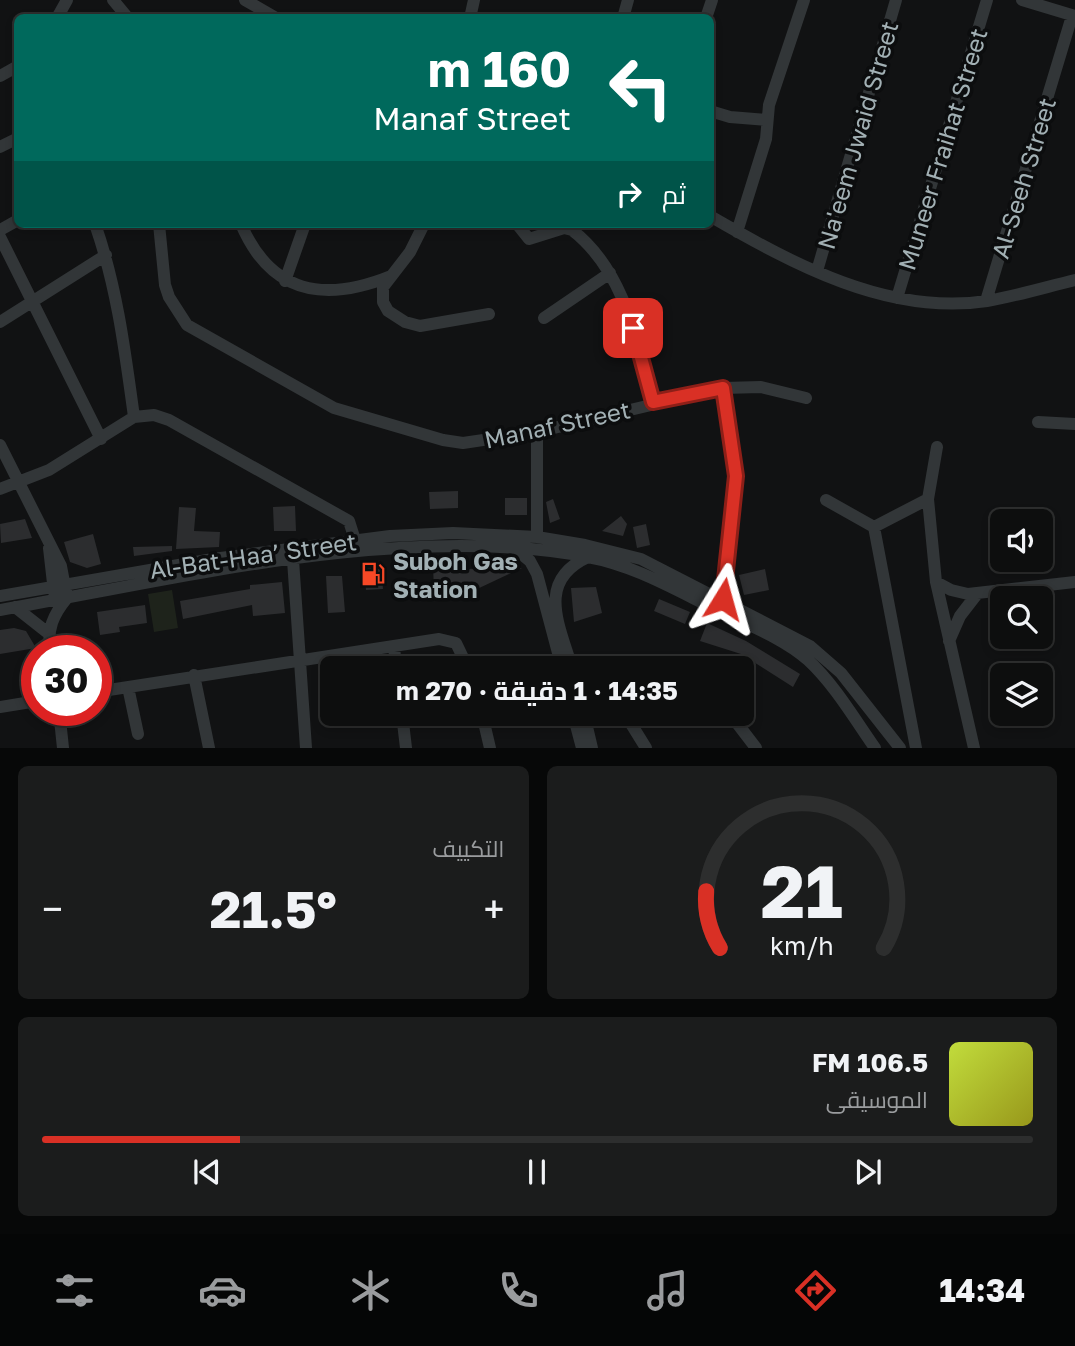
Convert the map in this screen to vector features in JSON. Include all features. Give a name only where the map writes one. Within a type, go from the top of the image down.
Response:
[{"type":"street","points":[[113,0],[125,14]]},
{"type":"street","points":[[245,0],[269,14]]},
{"type":"street","points":[[737,232],[766,139],[766,120],[803,0]]},
{"type":"street","name":"Na'eem Jwaid Street","points":[[817,271],[896,0]]},
{"type":"street","name":"Muneer Fraihat Street","points":[[897,298],[987,0]]},
{"type":"street","points":[[1022,0],[1074,16]]},
{"type":"street","name":"Al-Seeh Street","points":[[986,301],[1074,16]]},
{"type":"street","points":[[714,112],[730,117],[766,120]]},
{"type":"street","points":[[714,218],[817,271],[897,298],[925,303],[986,301],[1075,280]]},
{"type":"street","points":[[96,228],[106,255],[123,331],[134,417]]},
{"type":"street","name":"Manaf Street","points":[[159,228],[162,264],[169,297],[187,325],[334,408],[443,440],[463,443],[537,432],[653,402],[723,388],[761,387],[806,398]]},
{"type":"street","points":[[243,228],[260,256],[285,281],[308,289],[363,285],[391,275]]},
{"type":"street","points":[[285,281],[304,228]]},
{"type":"street","points":[[422,228],[410,252],[383,287],[383,302],[392,315],[405,322],[428,326],[489,314]]},
{"type":"street","points":[[520,228],[528,239],[564,228],[572,230],[610,273],[624,300],[653,402]]},
{"type":"street","points":[[0,238],[101,439]]},
{"type":"street","points":[[0,322],[34,303],[106,255]]},
{"type":"street","points":[[544,318],[610,273]]},
{"type":"street","points":[[723,388],[736,476],[723,599]]},
{"type":"street","points":[[0,489],[21,483],[101,439],[134,417],[154,415],[169,420],[349,521],[355,540]]},
{"type":"street","points":[[1038,422],[1075,424]]},
{"type":"street","points":[[537,432],[537,537]]},
{"type":"street","points":[[0,445],[49,540],[60,592],[48,633],[15,607]]},
{"type":"street","points":[[937,447],[928,499],[936,582],[974,747]]},
{"type":"street","points":[[874,527],[928,499]]},
{"type":"street","points":[[826,500],[874,527],[916,747]]},
{"type":"street","name":"Al-Bat-Haa’ Street","points":[[0,610],[95,579],[355,540],[453,533],[537,537],[616,551],[641,559],[810,646],[826,658],[900,747]]},
{"type":"street","name":"Al-Bat-Haa’ Street","points":[[0,596],[25,592],[60,592],[293,560],[428,547],[514,547],[589,557],[643,574],[787,644],[818,670],[875,747]]},
{"type":"street","points":[[514,547],[530,561],[537,574],[559,656]]},
{"type":"street","points":[[569,656],[555,606],[555,590],[562,575],[575,563],[589,557]]},
{"type":"street","points":[[293,560],[306,747]]},
{"type":"street","points":[[56,567],[95,579]]},
{"type":"street","points":[[25,592],[56,567]]},
{"type":"street","points":[[537,574],[550,572],[562,575]]},
{"type":"street","points":[[936,582],[951,590],[977,594],[1075,582]]},
{"type":"street","points":[[949,642],[960,616],[977,594]]},
{"type":"street","points":[[112,690],[194,675],[450,640],[461,649],[464,656]]},
{"type":"street","points":[[394,646],[395,656]]},
{"type":"street","points":[[194,675],[209,747]]},
{"type":"street","points":[[128,687],[138,734]]},
{"type":"street","points":[[0,707],[21,704]]},
{"type":"street","points":[[61,726],[63,747]]},
{"type":"street","points":[[403,726],[406,747]]},
{"type":"street","points":[[485,726],[489,747]]},
{"type":"street","points":[[581,726],[582,747]]},
{"type":"street","points":[[585,726],[593,747]]},
{"type":"street","points":[[635,726],[646,747]]},
{"type":"street","points":[[739,726],[756,747]]},
{"type":"shaded area","points":[[172,590],[178,628],[154,632],[148,594]]},
{"type":"building","points":[[458,491],[458,508],[430,509],[429,492]]},
{"type":"building","points":[[505,498],[527,498],[527,515],[505,515]]},
{"type":"building","points":[[553,499],[560,519],[550,523],[546,502]]},
{"type":"building","points":[[295,506],[296,531],[274,531],[273,507]]},
{"type":"building","points":[[179,507],[196,508],[194,531],[220,532],[219,547],[176,549]]},
{"type":"building","points":[[621,516],[627,524],[623,536],[602,531]]},
{"type":"building","points":[[25,519],[32,538],[1,543],[0,524]]},
{"type":"building","points":[[646,524],[650,545],[637,548],[633,527]]},
{"type":"building","points":[[93,534],[101,564],[87,568],[70,562],[64,542]]},
{"type":"building","points":[[172,546],[172,551],[134,556],[133,547]]},
{"type":"building","points":[[462,564],[462,569],[522,568],[475,590],[434,592],[433,565]]},
{"type":"building","points":[[381,568],[383,589],[366,590],[364,569]]},
{"type":"building","points":[[765,569],[769,590],[744,595],[739,575]]},
{"type":"building","points":[[326,576],[342,576],[345,612],[328,613]]},
{"type":"building","points":[[282,582],[285,613],[253,616],[252,605],[183,619],[180,601],[250,589],[250,585]]},
{"type":"building","points":[[596,587],[602,613],[574,622],[571,588]]},
{"type":"building","points":[[659,599],[690,612],[685,624],[654,611]]},
{"type":"building","points":[[145,605],[147,623],[119,627],[120,632],[100,635],[97,612]]},
{"type":"building","points":[[707,623],[746,641],[800,674],[793,687],[754,662],[754,656],[744,656],[700,641]]},
{"type":"building","points":[[14,628],[26,631],[28,635],[21,635],[21,650],[0,654],[0,630]]},
{"type":"place","name":"Suboh Gas Station","points":[[373,574]]},
{"type":"route","points":[[633,328],[653,402],[723,388],[732,433],[736,476],[723,599]]}]
